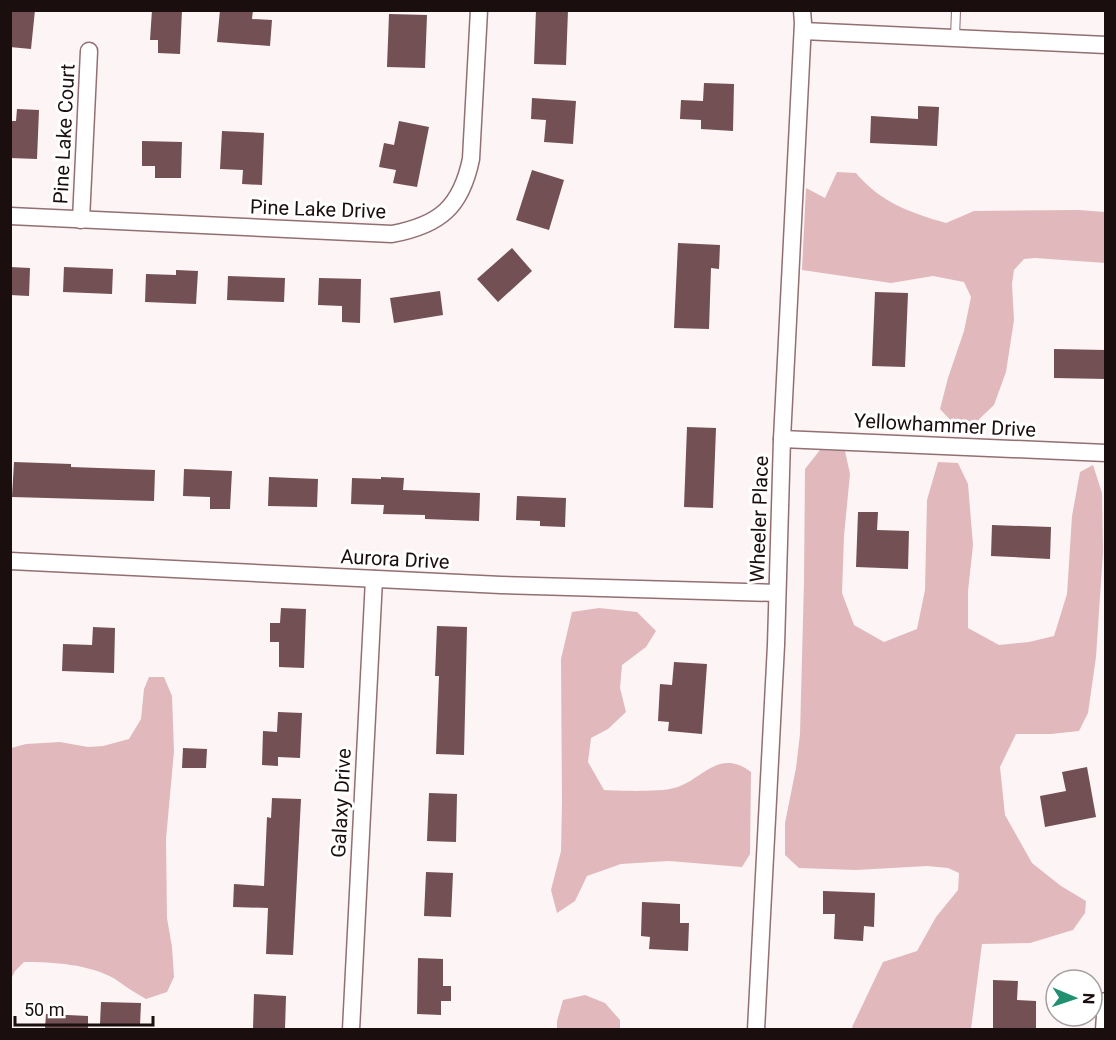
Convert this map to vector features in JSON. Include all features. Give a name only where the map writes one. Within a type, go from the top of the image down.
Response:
[{"type":"street","name":"Pine Lake Drive","points":[[10,216],[392,234],[416,230],[435,220],[451,206],[467,181],[471,159],[479,10]]},
{"type":"street","name":"Wheeler Place","points":[[756,1029],[803,31],[802,10]]},
{"type":"street","points":[[803,31],[1106,45]]},
{"type":"street","name":"Pine Lake Court","points":[[81,220],[89,51]]},
{"type":"street","name":"Yellowhammer Drive","points":[[782,439],[1106,453]]},
{"type":"street","name":"Aurora Drive","points":[[10,561],[501,585],[777,593]]},
{"type":"street","name":"Galaxy Drive","points":[[351,1029],[374,579]]},
{"type":"street","points":[[1104,1029],[1106,1001]]},
{"type":"lane","points":[[955,38],[956,10]]},
{"type":"shaded area","points":[[837,172],[856,173],[875,192],[886,199],[921,215],[946,223],[974,211],[1079,210],[1105,212],[1105,263],[1035,258],[1024,259],[1014,270],[1012,284],[1014,320],[1006,372],[994,405],[974,424],[954,424],[940,409],[964,331],[971,297],[964,282],[933,276],[891,283],[802,270],[806,188],[825,198]]},
{"type":"shaded area","points":[[820,450],[845,451],[850,474],[844,536],[842,593],[854,625],[884,642],[917,629],[925,590],[927,500],[938,462],[958,463],[968,484],[973,545],[968,591],[968,628],[999,645],[1029,642],[1054,636],[1067,594],[1072,516],[1080,472],[1093,465],[1102,493],[1103,552],[1096,657],[1088,713],[1079,731],[1016,734],[1000,767],[1005,815],[1032,863],[1061,886],[1086,901],[1085,913],[1073,930],[1030,943],[982,944],[971,1029],[854,1030],[852,1027],[883,962],[917,951],[936,917],[958,890],[959,873],[948,868],[927,866],[856,870],[799,868],[785,855],[785,823],[800,734],[805,469]]},
{"type":"shaded area","points":[[599,608],[637,612],[656,631],[646,647],[622,665],[620,688],[626,712],[608,729],[591,738],[588,762],[604,790],[639,791],[674,788],[720,764],[739,765],[751,772],[750,854],[742,867],[669,861],[621,864],[587,876],[575,901],[557,913],[551,890],[561,851],[561,659],[572,612]]},
{"type":"shaded area","points":[[149,677],[164,677],[172,696],[174,751],[166,839],[167,918],[174,977],[167,992],[146,999],[105,974],[71,965],[24,962],[11,979],[11,748],[26,744],[60,742],[88,747],[103,746],[129,739],[141,719],[144,689]]},
{"type":"shaded area","points":[[585,995],[605,1003],[620,1020],[620,1029],[557,1029],[563,1000]]},
{"type":"building","points":[[10,10],[35,10],[31,49],[10,47]]},
{"type":"building","points":[[152,10],[182,10],[180,54],[158,53],[158,40],[150,40]]},
{"type":"building","points":[[220,10],[253,10],[252,19],[272,20],[270,46],[217,42]]},
{"type":"building","points":[[536,10],[568,10],[566,65],[534,64]]},
{"type":"building","points":[[389,14],[427,15],[425,68],[387,67]]},
{"type":"building","points":[[704,83],[734,84],[733,131],[701,129],[701,120],[680,119],[681,100],[703,101]]},
{"type":"building","points":[[532,98],[576,101],[573,144],[544,142],[546,120],[531,119]]},
{"type":"building","points":[[918,106],[939,107],[937,146],[870,143],[871,116],[918,119]]},
{"type":"building","points":[[17,109],[39,110],[37,159],[10,158],[10,121],[16,121]]},
{"type":"building","points":[[399,121],[429,127],[417,187],[393,183],[396,170],[379,167],[384,143],[394,145]]},
{"type":"building","points":[[222,131],[264,133],[262,185],[242,184],[243,170],[220,169]]},
{"type":"building","points":[[142,141],[182,142],[181,178],[155,178],[155,166],[142,166]]},
{"type":"building","points":[[532,170],[564,180],[549,230],[516,220]]},
{"type":"building","points":[[678,243],[720,245],[719,269],[711,268],[709,329],[674,328]]},
{"type":"building","points":[[512,248],[532,271],[498,302],[477,279]]},
{"type":"building","points":[[10,267],[30,268],[29,296],[10,295]]},
{"type":"building","points":[[64,267],[113,269],[112,294],[63,292]]},
{"type":"building","points":[[176,270],[198,271],[196,304],[145,302],[146,274],[176,275]]},
{"type":"building","points":[[228,276],[285,278],[284,302],[227,300]]},
{"type":"building","points":[[319,278],[361,279],[360,323],[342,322],[342,306],[318,305]]},
{"type":"building","points":[[440,291],[443,315],[394,323],[390,298]]},
{"type":"building","points":[[875,292],[908,293],[905,367],[872,366]]},
{"type":"building","points":[[1054,349],[1106,350],[1106,379],[1054,378]]},
{"type":"building","points":[[687,427],[716,428],[713,508],[684,507]]},
{"type":"building","points":[[14,462],[155,470],[154,501],[12,497]]},
{"type":"building","points":[[184,469],[232,471],[230,509],[210,509],[210,497],[183,496]]},
{"type":"building","points":[[269,477],[318,479],[317,507],[268,506]]},
{"type":"building","points":[[381,477],[404,478],[403,490],[480,493],[479,521],[425,519],[425,515],[383,514],[384,505],[351,504],[352,478],[381,479]]},
{"type":"building","points":[[517,496],[566,498],[565,527],[540,526],[540,521],[516,520]]},
{"type":"building","points":[[858,512],[878,512],[877,530],[909,531],[908,569],[856,567]]},
{"type":"building","points":[[992,525],[1051,527],[1050,559],[991,556]]},
{"type":"building","points":[[281,608],[306,609],[304,668],[279,667],[279,642],[270,642],[270,623],[280,623]]},
{"type":"building","points":[[437,626],[467,627],[464,755],[436,754],[439,676],[435,676]]},
{"type":"building","points":[[93,627],[115,628],[114,673],[62,671],[63,644],[92,645]]},
{"type":"building","points":[[674,662],[707,664],[702,734],[668,731],[669,722],[658,721],[660,684],[672,685]]},
{"type":"building","points":[[278,712],[302,713],[300,758],[278,757],[278,766],[262,765],[263,731],[277,732]]},
{"type":"building","points":[[183,748],[207,749],[206,768],[182,768]]},
{"type":"building","points":[[1087,767],[1096,817],[1045,827],[1040,796],[1066,791],[1062,772]]},
{"type":"building","points":[[429,793],[457,794],[456,842],[427,841]]},
{"type":"building","points":[[272,798],[301,799],[293,955],[266,954],[268,908],[233,907],[234,884],[264,886],[267,817],[271,818]]},
{"type":"building","points":[[426,872],[453,873],[451,917],[424,916]]},
{"type":"building","points":[[823,891],[875,893],[874,927],[864,926],[863,941],[834,939],[835,914],[823,914]]},
{"type":"building","points":[[642,902],[680,904],[680,923],[689,923],[688,951],[649,949],[650,937],[641,936]]},
{"type":"building","points":[[418,958],[443,959],[443,986],[451,986],[451,1001],[441,1001],[441,1015],[417,1014]]},
{"type":"building","points":[[993,980],[1018,981],[1017,1000],[1036,1001],[1036,1029],[993,1029]]},
{"type":"building","points":[[254,994],[286,996],[285,1029],[253,1029]]},
{"type":"building","points":[[101,1002],[141,1003],[140,1025],[100,1024]]},
{"type":"building","points":[[46,1014],[88,1016],[88,1029],[45,1029]]}]
